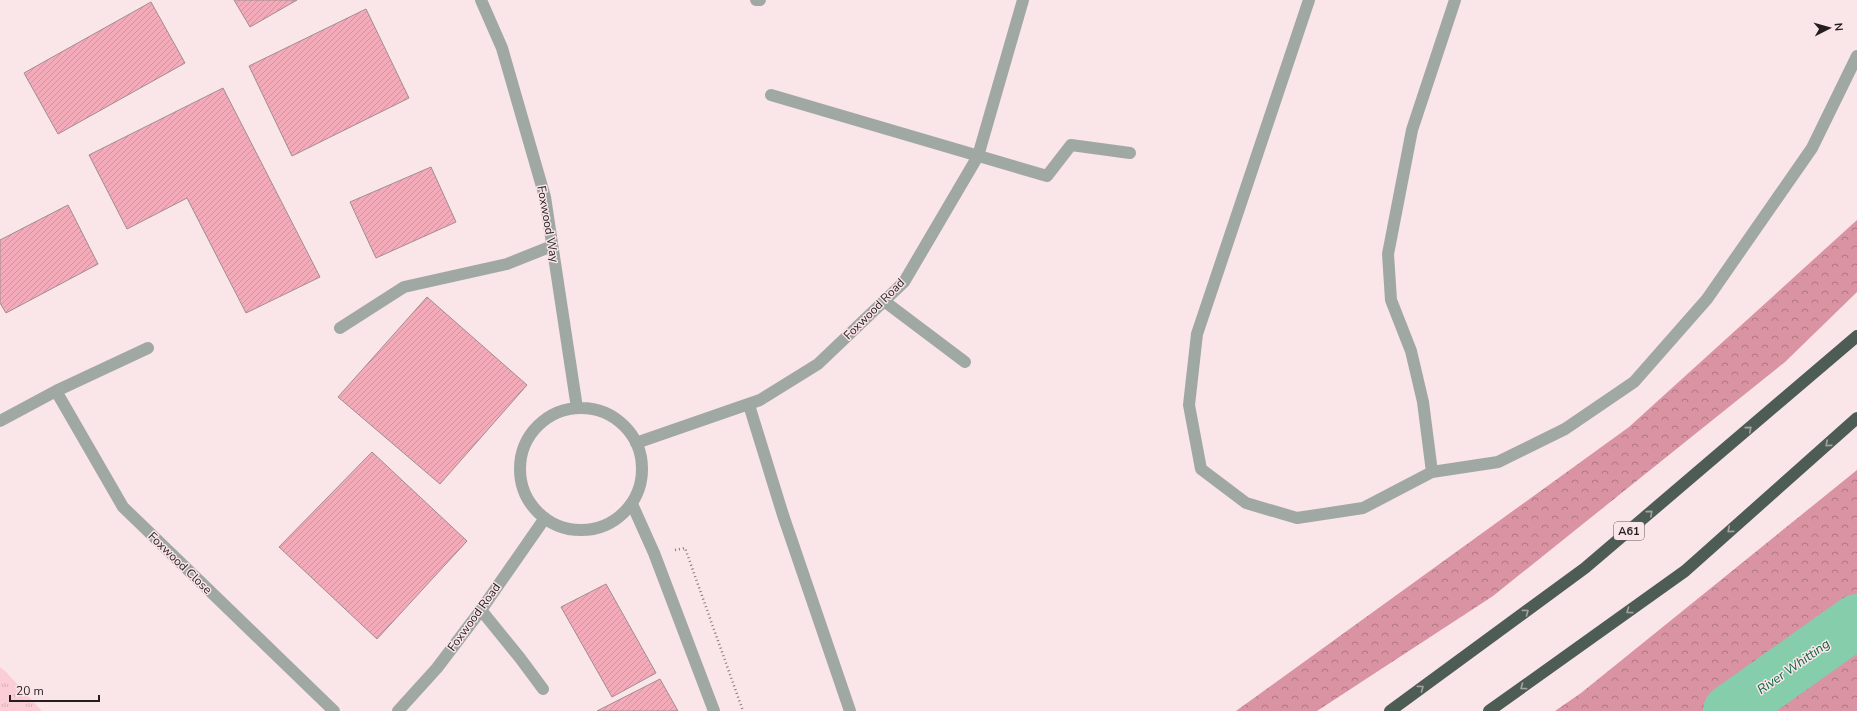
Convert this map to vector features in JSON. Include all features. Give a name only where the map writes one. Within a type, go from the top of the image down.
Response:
[{"type":"highway","name":"A61","points":[[1390,711],[1585,568],[1857,336]]},
{"type":"highway","points":[[1489,711],[1685,571],[1857,418]]},
{"type":"street","name":"Foxwood Way","points":[[481,0],[502,48],[545,196],[577,408]]},
{"type":"street","name":"Foxwood Road","points":[[636,442],[760,400],[818,364],[904,282],[978,156],[1023,0]]},
{"type":"street","points":[[1309,0],[1197,334],[1189,405],[1201,469],[1246,503],[1297,518],[1363,508],[1432,472],[1498,462],[1565,429],[1634,382],[1707,299],[1812,148],[1857,56]]},
{"type":"street","points":[[1432,472],[1423,402],[1411,351],[1391,300],[1388,254],[1412,130],[1455,0]]},
{"type":"street","points":[[771,95],[1047,176],[1071,145],[1130,153]]},
{"type":"street","points":[[340,328],[404,288],[507,264],[552,246]]},
{"type":"street","points":[[884,301],[965,362]]},
{"type":"street","points":[[0,420],[56,391],[148,348]]},
{"type":"street","name":"Foxwood Close","points":[[56,391],[122,507],[334,711]]},
{"type":"street","points":[[748,405],[782,515],[850,711]]},
{"type":"street","points":[[577,408],[596,409],[612,416],[626,427],[636,442],[642,458],[643,474],[639,490],[632,504],[618,518],[601,528],[581,531],[562,528],[544,518],[530,503],[521,483],[520,462],[526,442],[539,425],[557,413],[577,408]]},
{"type":"street","points":[[632,504],[654,553],[714,711]]},
{"type":"street","name":"Foxwood Road","points":[[398,711],[437,668],[481,610],[544,518]]},
{"type":"street","points":[[481,610],[543,689]]},
{"type":"path","points":[[654,553],[684,548],[743,711]]},
{"type":"green space","points":[[1857,220],[1857,292],[1785,362],[1493,596],[1317,711],[1236,711],[1629,427]]},
{"type":"green space","points":[[1857,470],[1857,711],[1555,711],[1581,693]]},
{"type":"green space","points":[[0,667],[6,672],[42,711],[0,711]]},
{"type":"building","points":[[234,0],[297,0],[250,27]]},
{"type":"building","points":[[151,2],[185,63],[58,134],[24,73]]},
{"type":"building","points":[[366,9],[409,98],[292,156],[249,66]]},
{"type":"building","points":[[223,88],[320,277],[246,313],[187,198],[127,229],[89,155]]},
{"type":"building","points":[[431,167],[456,222],[376,258],[350,202]]},
{"type":"building","points":[[68,205],[98,264],[6,313],[0,303],[0,240]]},
{"type":"building","points":[[427,297],[527,385],[440,484],[338,397]]},
{"type":"building","points":[[372,452],[467,541],[377,639],[279,547]]},
{"type":"building","points":[[606,584],[656,673],[612,697],[561,607]]},
{"type":"building","points":[[660,679],[678,711],[597,711]]},
{"type":"waterway","name":"River Whitting","points":[[1730,711],[1857,621]]}]
